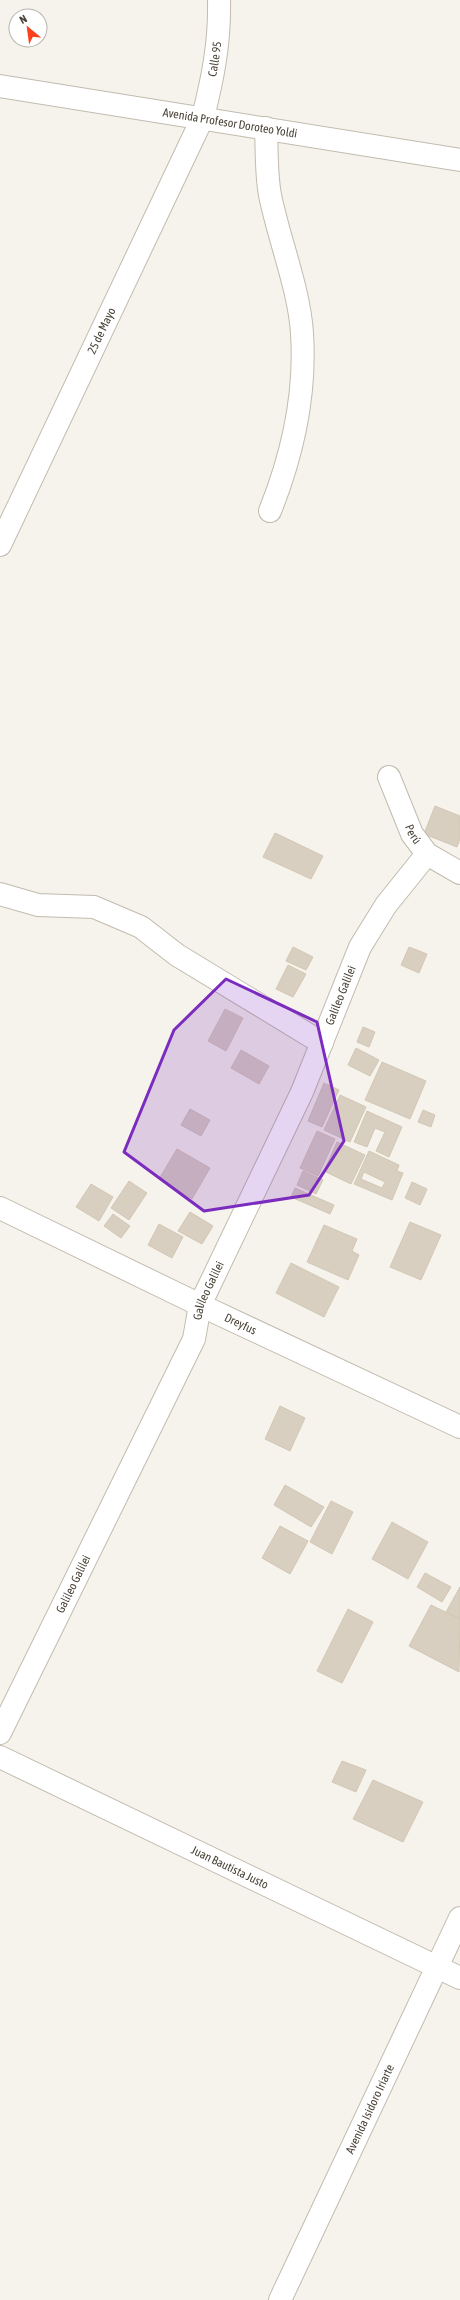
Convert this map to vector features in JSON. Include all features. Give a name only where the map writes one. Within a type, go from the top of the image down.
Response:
[{"type":"street","name":"Calle 95","points":[[203,117],[213,75],[220,32],[219,0]]},
{"type":"street","name":"Avenida Profesor Doroteo Yoldi","points":[[0,86],[203,117],[460,160]]},
{"type":"street","name":"25 de Mayo","points":[[0,545],[203,117]]},
{"type":"street","points":[[266,128],[270,194],[302,333],[302,369],[294,431],[283,478],[270,511]]},
{"type":"street","name":"Perú","points":[[389,777],[412,834],[427,854],[460,874]]},
{"type":"street","name":"Galileo Galilei","points":[[0,1733],[194,1339],[200,1305],[302,1092],[360,948],[386,905],[427,854]]},
{"type":"street","points":[[0,894],[38,905],[94,908],[140,927],[177,956],[322,1043]]},
{"type":"street","name":"Dreyfus","points":[[0,1208],[200,1305],[460,1427]]},
{"type":"street","name":"Juan Bautista Justo","points":[[0,1758],[460,1978]]},
{"type":"street","name":"Avenida Isidoro Iriarte","points":[[280,2300],[460,1918]]},
{"type":"highlighted area","points":[[226,979],[317,1022],[344,1141],[309,1195],[204,1211],[124,1152],[174,1030]]},
{"type":"building","points":[[435,806],[460,816],[460,839],[457,847],[424,834]]},
{"type":"building","points":[[275,833],[323,856],[311,879],[263,857]]},
{"type":"building","points":[[293,947],[313,957],[306,970],[286,961]]},
{"type":"building","points":[[409,947],[427,954],[419,973],[401,965]]},
{"type":"building","points":[[288,965],[306,974],[293,997],[276,989]]},
{"type":"building","points":[[225,1009],[243,1018],[226,1051],[208,1041]]},
{"type":"building","points":[[363,1027],[375,1032],[369,1047],[357,1042]]},
{"type":"building","points":[[356,1048],[379,1060],[370,1076],[348,1065]]},
{"type":"building","points":[[241,1050],[269,1066],[259,1084],[231,1068]]},
{"type":"building","points":[[382,1062],[426,1081],[410,1119],[365,1100]]},
{"type":"building","points":[[324,1083],[339,1090],[322,1127],[308,1121]]},
{"type":"building","points":[[340,1095],[366,1107],[350,1142],[324,1130]]},
{"type":"building","points":[[190,1109],[210,1120],[201,1136],[181,1125]]},
{"type":"building","points":[[423,1110],[435,1115],[431,1127],[418,1122]]},
{"type":"building","points":[[367,1111],[402,1127],[389,1157],[376,1151],[385,1132],[375,1128],[367,1147],[354,1142]]},
{"type":"building","points":[[317,1131],[335,1139],[318,1176],[300,1168]]},
{"type":"building","points":[[337,1142],[365,1155],[351,1184],[324,1171]]},
{"type":"building","points":[[177,1149],[210,1168],[192,1199],[159,1179]]},
{"type":"building","points":[[369,1151],[399,1165],[397,1171],[403,1173],[392,1200],[354,1184]],"holes":[[[364,1172],[385,1182],[382,1188],[361,1179]]]},
{"type":"building","points":[[303,1171],[323,1180],[316,1194],[297,1185]]},
{"type":"building","points":[[129,1181],[147,1193],[129,1220],[111,1208]]},
{"type":"building","points":[[412,1182],[427,1189],[420,1205],[405,1198]]},
{"type":"building","points":[[91,1184],[113,1197],[99,1221],[76,1207]]},
{"type":"building","points":[[295,1188],[334,1205],[330,1214],[291,1197]]},
{"type":"building","points":[[190,1212],[213,1226],[202,1244],[178,1231]]},
{"type":"building","points":[[113,1214],[130,1226],[121,1238],[104,1226]]},
{"type":"building","points":[[410,1222],[441,1235],[421,1280],[390,1267]]},
{"type":"building","points":[[159,1224],[183,1237],[172,1258],[148,1245]]},
{"type":"building","points":[[324,1225],[357,1239],[352,1251],[359,1255],[348,1280],[307,1262]]},
{"type":"building","points":[[291,1263],[339,1287],[324,1317],[276,1293]]},
{"type":"building","points":[[280,1406],[305,1418],[290,1451],[265,1439]]},
{"type":"building","points":[[285,1485],[324,1507],[311,1527],[274,1505]]},
{"type":"building","points":[[331,1501],[353,1512],[332,1554],[310,1542]]},
{"type":"building","points":[[392,1522],[428,1542],[408,1579],[372,1559]]},
{"type":"building","points":[[280,1526],[308,1541],[290,1574],[262,1558]]},
{"type":"building","points":[[425,1573],[451,1587],[442,1602],[417,1587]]},
{"type":"building","points":[[460,1587],[460,1619],[446,1612]]},
{"type":"building","points":[[431,1605],[460,1619],[459,1672],[409,1646]]},
{"type":"building","points":[[348,1609],[373,1622],[342,1683],[317,1671]]},
{"type":"building","points":[[342,1761],[366,1770],[356,1792],[332,1782]]},
{"type":"building","points":[[373,1780],[423,1802],[403,1842],[353,1819]]}]
